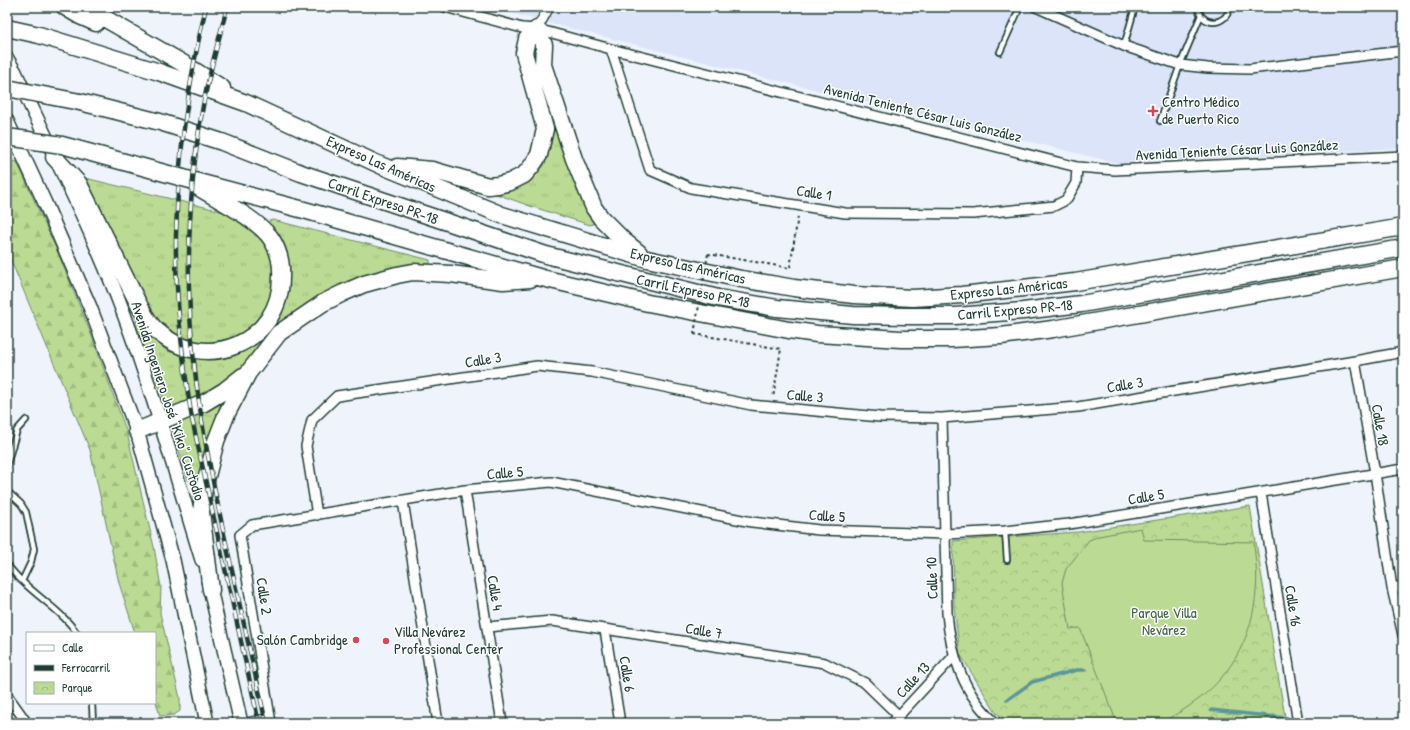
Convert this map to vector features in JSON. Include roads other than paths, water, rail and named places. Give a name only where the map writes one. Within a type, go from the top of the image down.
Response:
[{"type":"highway","points":[[66,7],[80,16],[184,64]]},
{"type":"highway","points":[[85,7],[184,64],[246,102]]},
{"type":"highway","name":"Expreso Las Américas","points":[[7,28],[38,35],[159,72],[246,102],[380,165],[502,214],[647,259],[741,279],[794,288],[854,295],[914,298],[962,295],[1075,282],[1403,227]]},
{"type":"highway","points":[[380,165],[432,170],[488,186],[510,182],[524,175],[539,155],[545,129],[524,53],[527,39],[537,29],[544,44],[542,65],[574,160],[594,208],[601,218],[624,241],[647,259]]},
{"type":"highway","name":"Carril Expreso PR-18","points":[[7,88],[40,93],[160,122],[222,142],[301,173],[546,256],[718,298],[777,308],[853,315],[908,316],[955,316],[1023,311],[1081,304],[1403,248]]},
{"type":"highway","points":[[8,126],[62,145],[304,210],[542,278],[648,303],[817,334],[901,339],[952,339],[1001,336],[1053,329],[1403,268]]},
{"type":"highway","points":[[54,158],[79,184],[138,303],[145,316],[156,330],[168,339],[184,346],[210,352],[237,346],[262,327],[273,311],[279,296],[282,264],[277,250],[270,238],[259,226],[183,178]]},
{"type":"highway","points":[[211,590],[201,512],[204,488],[216,441],[248,373],[279,332],[323,303],[343,292],[364,284],[397,275],[414,272],[451,274],[503,281],[542,278]]},
{"type":"highway","points":[[137,431],[204,403],[224,391],[248,373]]},
{"type":"main road","points":[[7,50],[14,72]]},
{"type":"main road","name":"Avenida Ingeniero José \"Kiko\" Custodio","points":[[7,59],[76,202],[121,308],[161,421],[211,590],[241,723]]},
{"type":"main road","points":[[8,126],[45,203],[90,307],[137,431],[173,560],[207,723]]},
{"type":"street","name":"Avenida Teniente César Luis González","points":[[445,7],[522,28],[537,29],[1077,167],[1115,170],[1403,156]]},
{"type":"street","points":[[537,29],[549,7]]},
{"type":"street","points":[[1036,7],[1124,46],[1180,65],[1208,68],[1250,69],[1403,51]]},
{"type":"street","name":"Calle 1","points":[[611,49],[650,170],[691,188],[845,213],[973,214],[1054,206],[1066,200],[1076,183],[1077,167]]},
{"type":"street","name":"Calle 3","points":[[316,515],[306,446],[312,420],[337,396],[537,366],[592,372],[751,405],[880,417],[942,418],[1078,407],[1403,352]]},
{"type":"street","name":"Calle 18","points":[[1355,361],[1375,473],[1392,588],[1403,635]]},
{"type":"street","name":"Calle 10","points":[[942,418],[949,633],[954,656],[964,681],[978,705],[987,716],[996,723]]},
{"type":"street","name":"Calle 5","points":[[252,525],[465,490],[551,482],[759,523],[819,530],[945,534],[1005,531],[1069,524],[1403,469]]},
{"type":"street","name":"Calle 4","points":[[465,490],[502,723]]},
{"type":"street","name":"Calle 16","points":[[1261,493],[1298,723]]},
{"type":"street","points":[[403,501],[438,723]]},
{"type":"street","name":"Calle 2","points":[[252,525],[240,535],[270,720]]},
{"type":"street","points":[[1392,588],[1403,586]]},
{"type":"street","name":"Calle 7","points":[[487,627],[552,621],[825,664],[865,683],[899,716]]},
{"type":"street","name":"Calle 6","points":[[605,630],[620,723]]},
{"type":"street","name":"Calle 13","points":[[892,723],[954,656]]},
{"type":"street","points":[[7,695],[27,723]]},
{"type":"street","points":[[247,723],[270,720]]},
{"type":"lane","points":[[1000,52],[1020,7]]},
{"type":"lane","points":[[1124,46],[1135,7]]},
{"type":"lane","points":[[1160,121],[1200,15],[1198,7]]},
{"type":"lane","points":[[1200,15],[1209,21],[1218,22],[1225,18],[1230,7]]},
{"type":"lane","points":[[7,464],[17,430],[26,420]]},
{"type":"lane","points":[[7,491],[21,504],[26,512],[34,549],[31,562],[22,581]]},
{"type":"lane","points":[[1005,531],[1006,560]]},
{"type":"lane","points":[[7,564],[14,574],[68,621],[76,632]]},
{"type":"lane","points":[[92,704],[93,723]]},
{"type":"waterway","points":[[1007,700],[1032,682],[1077,670],[1085,670]]},
{"type":"waterway","points":[[1211,710],[1287,718]]},
{"type":"waterway","points":[[1310,720],[1341,723]]},
{"type":"railway","points":[[206,7],[189,92],[179,177],[176,235],[178,304],[182,350],[192,419],[259,723]]},
{"type":"railway","points":[[227,7],[205,94],[196,151],[189,243],[190,321],[197,387],[213,483],[266,723]]},
{"type":"place","name":"Centro Médico de Puerto Rico","points":[[1153,111]]},
{"type":"place","name":"Salón Cambridge","points":[[356,640]]},
{"type":"place","name":"Villa Nevárez Professional Center","points":[[386,641]]},
{"type":"park label","name":"Parque Villa Nevárez","points":[[1164,622]]}]
